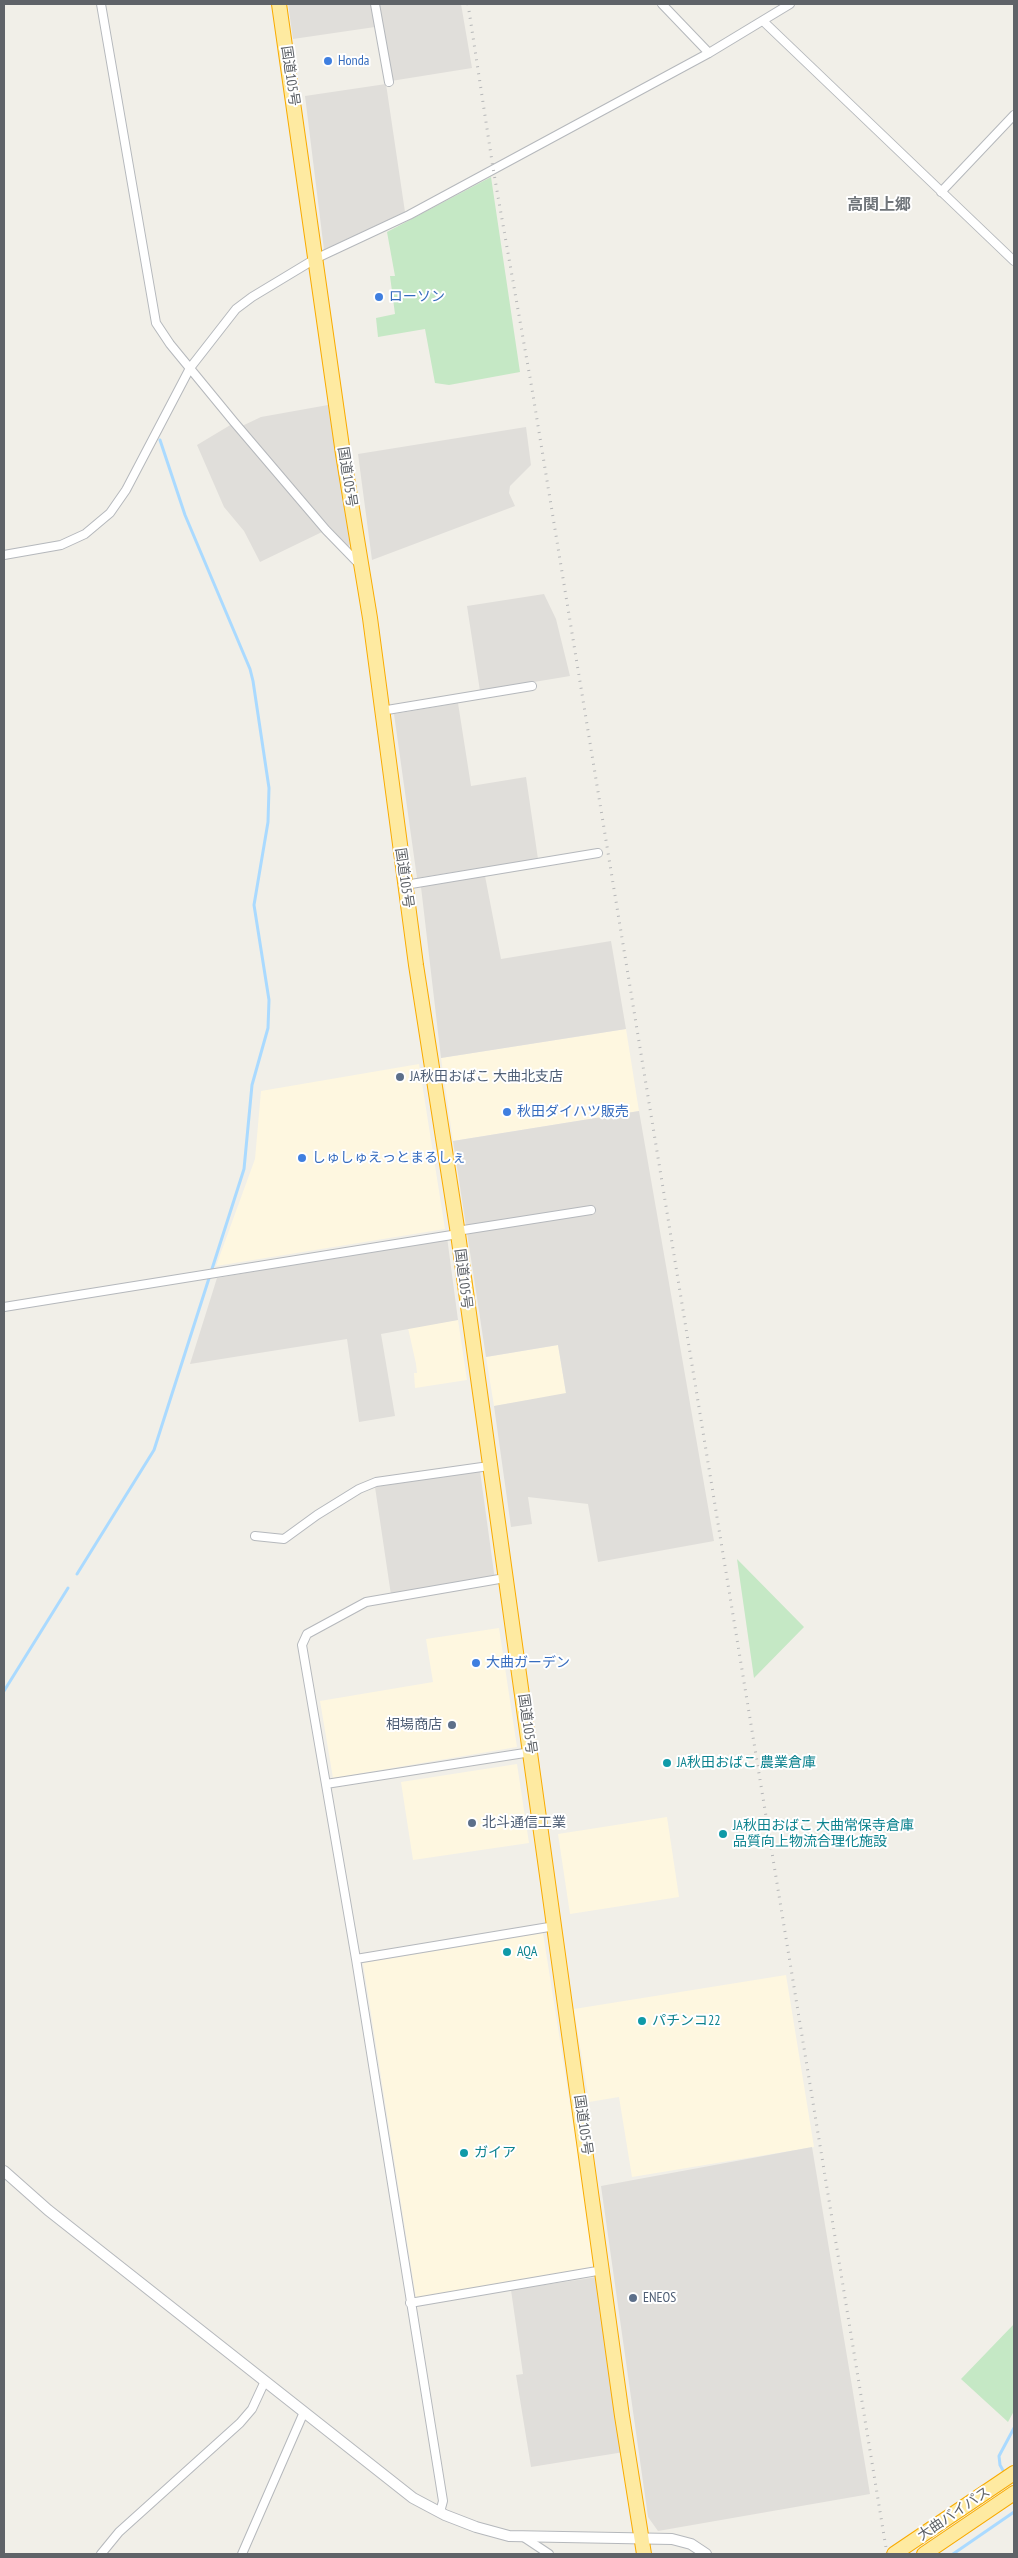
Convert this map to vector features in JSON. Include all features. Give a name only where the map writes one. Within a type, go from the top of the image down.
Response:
[{"type":"highway","name":"国道105号","points":[[279,4],[382,711],[405,885],[457,1233],[644,2554]]},
{"type":"highway","name":"大曲バイパス","points":[[894,2554],[1014,2473]]},
{"type":"highway","name":"大曲バイパス","points":[[924,2554],[1014,2492]]},
{"type":"street","points":[[101,4],[151,304],[156,323],[190,368],[326,530],[361,567]]},
{"type":"street","points":[[375,4],[389,82]]},
{"type":"street","points":[[662,4],[709,53]]},
{"type":"street","points":[[4,555],[61,545],[85,534],[110,513],[126,490],[190,368],[236,309],[315,259],[409,215],[709,53],[790,4]]},
{"type":"street","points":[[763,21],[1014,261]]},
{"type":"street","points":[[941,192],[1014,115]]},
{"type":"street","points":[[382,711],[532,686]]},
{"type":"street","points":[[405,885],[598,853]]},
{"type":"street","points":[[4,1307],[591,1210]]},
{"type":"street","points":[[255,1536],[284,1539],[325,1510],[359,1489],[376,1482],[489,1466]]},
{"type":"street","points":[[440,2512],[443,2501],[356,1959],[302,1645],[307,1634],[366,1602],[505,1578]]},
{"type":"street","points":[[326,1784],[531,1752]]},
{"type":"street","points":[[356,1959],[554,1926]]},
{"type":"street","points":[[4,2170],[48,2210],[413,2498],[476,2528],[508,2536],[525,2538],[681,2541],[691,2544],[706,2554]]},
{"type":"street","points":[[410,2303],[603,2270]]},
{"type":"street","points":[[102,2554],[119,2532],[240,2423],[252,2409],[265,2381]]},
{"type":"street","points":[[242,2554],[304,2412]]},
{"type":"street","points":[[525,2538],[545,2553]]},
{"type":"shaded area","points":[[288,4],[372,4],[375,27],[293,39]]},
{"type":"shaded area","points":[[378,4],[461,4],[472,68],[391,81]]},
{"type":"shaded area","points":[[386,84],[405,212],[324,250],[305,96]]},
{"type":"shaded area","points":[[328,405],[350,544],[348,548],[242,426],[261,417]]},
{"type":"shaded area","points":[[232,424],[322,532],[260,562],[244,531],[224,507],[197,445]]},
{"type":"shaded area","points":[[526,427],[531,465],[510,486],[509,493],[515,506],[372,560],[358,454]]},
{"type":"shaded area","points":[[544,594],[556,619],[570,676],[480,691],[467,606]]},
{"type":"shaded area","points":[[458,703],[471,786],[526,777],[538,859],[417,878],[394,714]]},
{"type":"shaded area","points":[[485,876],[501,959],[611,941],[626,1029],[441,1058],[421,887]]},
{"type":"shaded area","points":[[626,1029],[639,1111],[453,1141],[441,1058]]},
{"type":"shaded area","points":[[419,1064],[445,1229],[216,1266],[255,1159],[261,1091]]},
{"type":"shaded area","points":[[639,1111],[714,1541],[598,1562],[588,1504],[528,1497],[532,1524],[511,1527],[494,1406],[566,1393],[558,1345],[486,1357],[453,1141]]},
{"type":"shaded area","points":[[447,1237],[458,1320],[381,1334],[395,1416],[359,1422],[347,1339],[190,1364],[217,1278]]},
{"type":"shaded area","points":[[458,1320],[467,1380],[415,1388],[414,1373],[417,1373],[416,1364],[408,1328]]},
{"type":"shaded area","points":[[558,1345],[566,1394],[494,1406],[486,1357]]},
{"type":"shaded area","points":[[480,1471],[495,1580],[391,1595],[375,1487]]},
{"type":"shaded area","points":[[499,1628],[517,1747],[333,1778],[320,1701],[433,1682],[426,1639]]},
{"type":"shaded area","points":[[517,1764],[529,1843],[413,1860],[401,1782]]},
{"type":"shaded area","points":[[667,1817],[679,1897],[570,1914],[558,1834]]},
{"type":"shaded area","points":[[543,1933],[596,2269],[416,2298],[363,1963]]},
{"type":"shaded area","points":[[786,1975],[814,2147],[632,2177],[619,2097],[589,2102],[574,2009]]},
{"type":"shaded area","points":[[812,2147],[870,2494],[658,2531],[648,2517],[601,2186]]},
{"type":"shaded area","points":[[597,2277],[624,2452],[531,2467],[516,2375],[523,2374],[511,2290]]},
{"type":"green space","points":[[491,177],[520,372],[449,385],[435,383],[425,329],[378,337],[376,318],[395,314],[390,276],[395,276],[387,232]]},
{"type":"green space","points":[[737,1559],[804,1627],[754,1678]]},
{"type":"green space","points":[[1014,2324],[1014,2411],[1008,2422],[961,2379]]},
{"type":"waterway","points":[[77,1574],[154,1450],[244,1169],[252,1085],[268,1028],[269,1000],[254,905],[268,822],[269,788],[253,681],[250,669],[185,515],[160,440]]},
{"type":"waterway","points":[[4,1691],[68,1588]]},
{"type":"waterway","points":[[1005,2474],[1000,2465],[999,2456],[1014,2428]]},
{"type":"waterway","points":[[953,2554],[1014,2512]]},
{"type":"railway","points":[[468,4],[493,168],[532,389],[887,2554]]},
{"type":"place","name":"Honda","points":[[328,61]]},
{"type":"place","name":"ローソン","points":[[379,297]]},
{"type":"place","name":"JA秋田おばこ 大曲北支店","points":[[400,1077]]},
{"type":"place","name":"秋田ダイハツ販売","points":[[507,1112]]},
{"type":"place","name":"しゅしゅえっとまるしぇ","points":[[302,1158]]},
{"type":"place","name":"大曲ガーデン","points":[[476,1663]]},
{"type":"place","name":"相場商店","points":[[452,1725]]},
{"type":"place","name":"JA秋田おばこ 農業倉庫","points":[[667,1763]]},
{"type":"place","name":"北斗通信工業","points":[[472,1823]]},
{"type":"place","name":"JA秋田おばこ 大曲常保寺倉庫 品質向上物流合理化施設","points":[[723,1834]]},
{"type":"place","name":"AQA","points":[[507,1952]]},
{"type":"place","name":"パチンコ22","points":[[642,2021]]},
{"type":"place","name":"ガイア","points":[[464,2153]]},
{"type":"place","name":"ENEOS","points":[[633,2298]]},
{"type":"district","name":"高関上郷","points":[[879,205]]}]
